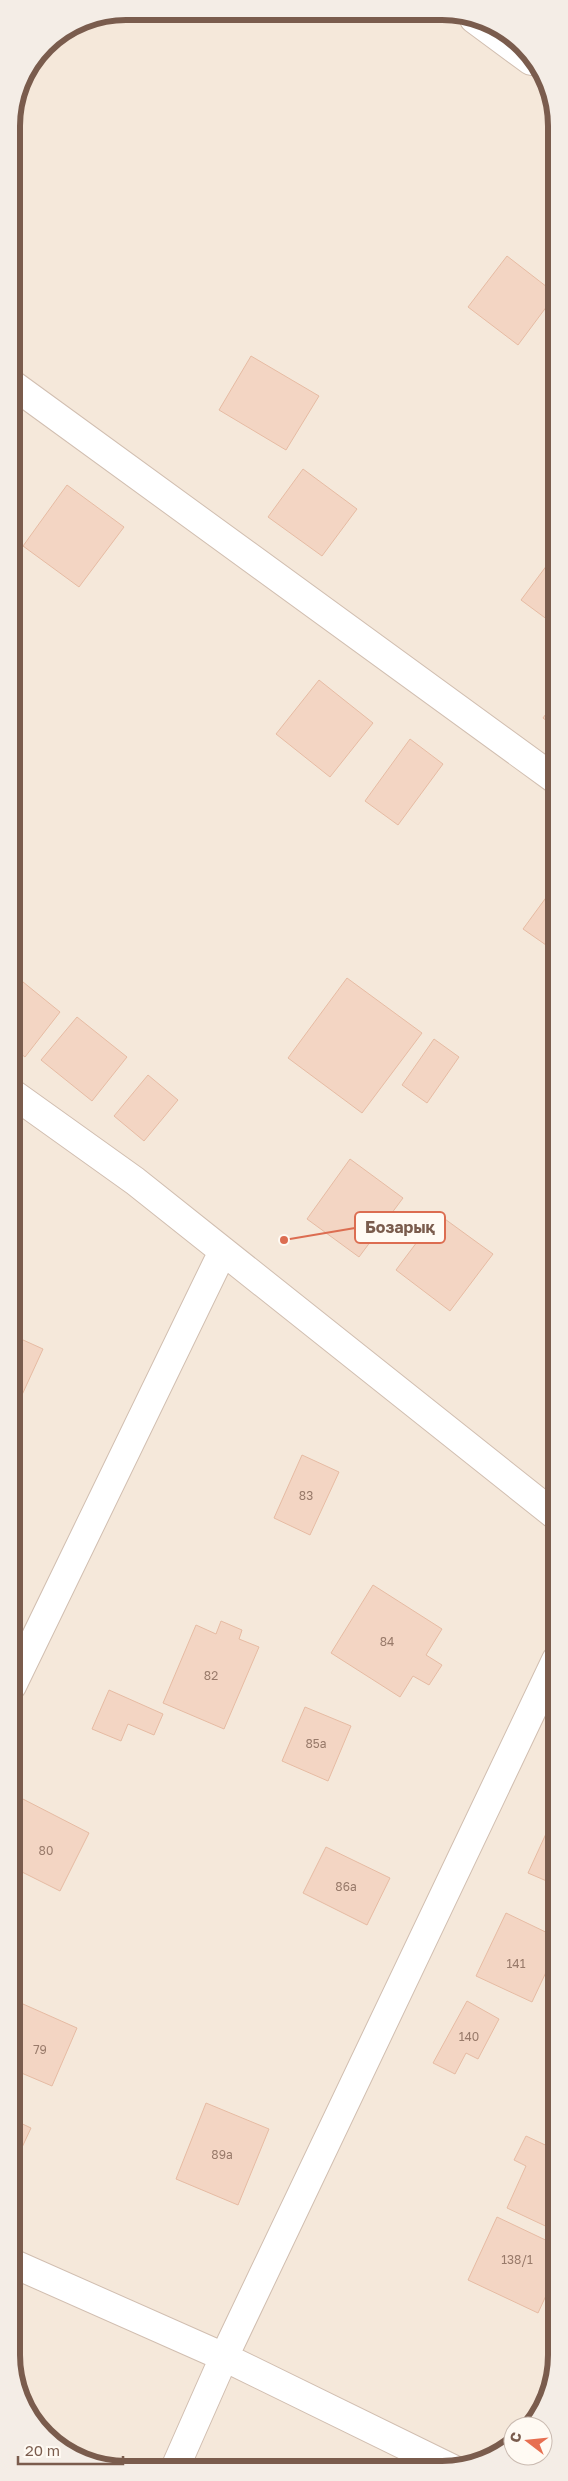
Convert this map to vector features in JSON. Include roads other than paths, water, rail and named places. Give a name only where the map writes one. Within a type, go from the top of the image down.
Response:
[{"type":"street","points":[[499,37],[513,48]]},
{"type":"street","points":[[20,390],[548,774]]},
{"type":"street","points":[[20,1099],[135,1181],[548,1510]]},
{"type":"street","points":[[20,1670],[223,1251]]},
{"type":"street","points":[[178,2461],[224,2358],[548,1677]]},
{"type":"street","points":[[20,2267],[224,2358],[436,2461]]},
{"type":"place","name":"Бозарық","points":[[284,1240]]}]
